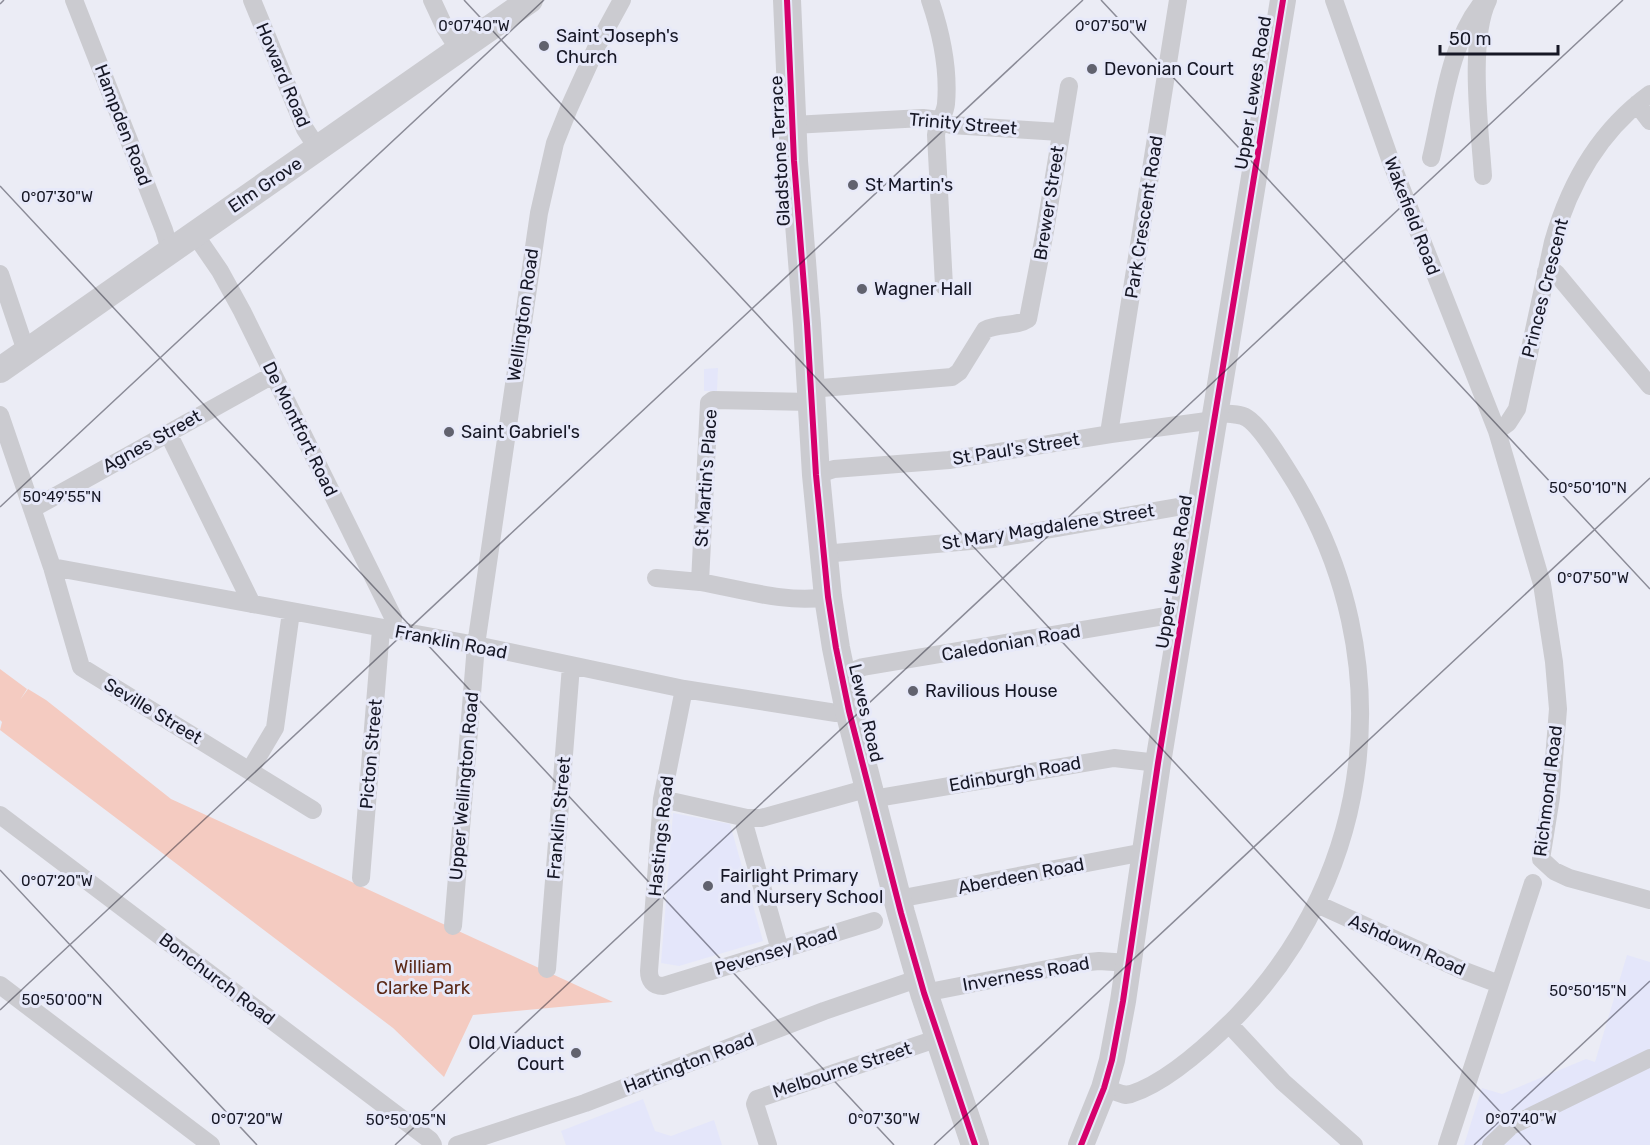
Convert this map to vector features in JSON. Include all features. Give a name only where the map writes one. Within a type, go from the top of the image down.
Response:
[{"type":"main road","name":"Gladstone Terrace","points":[[788,13],[802,274]]},
{"type":"main road","name":"Lewes Road","points":[[802,274],[816,393],[816,475],[823,554],[828,597],[849,711],[922,985],[975,1145]]},
{"type":"street","name":"Hampden Road","points":[[74,0],[165,230],[170,250]]},
{"type":"street","name":"Howard Road","points":[[252,0],[305,129],[318,149]]},
{"type":"street","points":[[432,0],[445,28],[459,50]]},
{"type":"street","name":"Elm Grove","points":[[0,370],[530,0]]},
{"type":"street","name":"Wellington Road","points":[[476,645],[539,213],[555,143],[565,117],[583,75],[622,0]]},
{"type":"street","points":[[930,0],[941,38],[945,65],[946,104],[936,135],[944,286]]},
{"type":"street","name":"Park Crescent Road","points":[[1111,434],[1110,427],[1178,0]]},
{"type":"street","name":"Upper Lewes Road","points":[[1081,1145],[1104,1088],[1117,1033],[1158,764],[1283,0]]},
{"type":"street","name":"Wakefield Road","points":[[1334,0],[1391,162],[1497,431]]},
{"type":"street","points":[[1431,158],[1459,42],[1473,15],[1487,0]]},
{"type":"street","points":[[1483,176],[1478,67],[1482,20],[1487,0]]},
{"type":"street","name":"Brewer Street","points":[[1028,319],[1069,86]]},
{"type":"street","points":[[1643,99],[1650,121]]},
{"type":"street","name":"Princes Crescent","points":[[1497,431],[1508,423],[1517,409],[1546,272],[1560,219],[1580,174],[1604,136],[1643,99]]},
{"type":"street","name":"Trinity Street","points":[[793,125],[923,118],[939,120],[951,125],[1060,132]]},
{"type":"street","name":"De Montfort Road","points":[[194,233],[232,292],[393,617],[387,629]]},
{"type":"street","points":[[1546,272],[1556,273],[1650,386]]},
{"type":"street","points":[[0,274],[26,351]]},
{"type":"street","name":"St Martin's Place","points":[[700,582],[709,403],[713,400],[816,393],[952,377],[960,372],[987,328],[1023,322],[1028,319]]},
{"type":"street","name":"Agnes Street","points":[[32,509],[273,375]]},
{"type":"street","name":"St Paul's Street","points":[[816,475],[834,469],[949,460],[1207,421],[1235,414],[1249,419],[1256,427],[1291,476],[1316,522],[1332,557],[1353,636],[1360,703],[1358,761],[1354,791],[1337,856],[1317,904],[1280,965],[1229,1024],[1188,1059],[1135,1093],[1125,1095],[1104,1088]]},
{"type":"street","name":"Seville Street","points":[[0,415],[52,567],[81,667],[313,810]]},
{"type":"street","name":"Richmond Road","points":[[1497,431],[1542,584],[1554,662],[1558,709],[1557,742],[1541,859],[1554,871],[1569,878],[1650,900]]},
{"type":"street","points":[[168,433],[252,604]]},
{"type":"street","name":"St Mary Magdalene Street","points":[[823,554],[993,539],[1190,505],[1200,506]]},
{"type":"street","name":"Franklin Road","points":[[52,567],[476,645],[684,689],[836,713],[849,711]]},
{"type":"street","points":[[656,578],[700,582],[792,599],[808,600],[828,597]]},
{"type":"street","points":[[250,770],[275,728],[291,612]]},
{"type":"street","name":"Caledonian Road","points":[[843,680],[855,670],[863,667],[1172,615],[1183,616]]},
{"type":"street","name":"Picton Street","points":[[361,878],[387,629]]},
{"type":"street","name":"Upper Wellington Road","points":[[453,926],[476,645]]},
{"type":"street","name":"Franklin Street","points":[[547,969],[571,666]]},
{"type":"street","name":"Hastings Road","points":[[652,982],[649,971],[662,799],[684,689]]},
{"type":"street","name":"Edinburgh Road","points":[[747,818],[761,818],[870,794],[1114,758],[1158,764]]},
{"type":"street","points":[[662,799],[747,818],[745,827],[780,950]]},
{"type":"street","name":"Bonchurch Road","points":[[0,815],[433,1145]]},
{"type":"street","name":"Aberdeen Road","points":[[898,899],[1134,854],[1145,854]]},
{"type":"street","points":[[1447,1145],[1533,883]]},
{"type":"street","name":"Ashdown Road","points":[[1317,904],[1462,970],[1499,984]]},
{"type":"street","name":"Pevensey Road","points":[[652,982],[663,986],[874,921]]},
{"type":"street","name":"Inverness Road","points":[[922,985],[1078,963],[1099,961],[1129,963]]},
{"type":"street","name":"Hartington Road","points":[[457,1145],[489,1141],[824,1011],[922,985]]},
{"type":"street","points":[[0,986],[211,1145]]},
{"type":"street","points":[[1229,1024],[1283,1082],[1354,1145]]},
{"type":"street","name":"Melbourne Street","points":[[768,1145],[755,1104],[757,1099],[939,1038]]},
{"type":"street","points":[[1491,1145],[1511,1126],[1650,1058]]},
{"type":"shaded area","points":[[718,368],[717,391],[704,391],[704,369]]},
{"type":"shaded area","name":"Fairlight Primary and Nursery School","points":[[673,813],[730,824],[763,941],[679,966],[661,963]]},
{"type":"shaded area","points":[[1627,955],[1650,962],[1650,1145],[1464,1145],[1482,1088],[1502,1094],[1586,1059],[1595,1062]]},
{"type":"shaded area","points":[[643,1099],[655,1131],[671,1136],[714,1120],[722,1145],[566,1145],[561,1131]]},
{"type":"green space","name":"William Clarke Park","points":[[0,669],[27,689],[20,700],[28,689],[46,700],[171,799],[613,1002],[473,1015],[444,1077],[393,1028],[0,730],[2,722],[0,720]]},
{"type":"cycle path","points":[[787,0],[794,161],[816,475],[828,597],[836,648],[849,711],[901,913],[924,993],[975,1145]]},
{"type":"cycle path","points":[[1081,1145],[1104,1088],[1112,1060],[1123,1001],[1158,763],[1283,0]]},
{"type":"place","name":"Saint Joseph's Church","points":[[544,46]]},
{"type":"place","name":"Devonian Court","points":[[1092,69]]},
{"type":"place","name":"St Martin's","points":[[853,185]]},
{"type":"place","name":"Wagner Hall","points":[[862,289]]},
{"type":"place","name":"Saint Gabriel's","points":[[449,432]]},
{"type":"place","name":"Ravilious House","points":[[913,691]]},
{"type":"place","name":"Fairlight Primary and Nursery School","points":[[708,886]]},
{"type":"place","name":"Old Viaduct Court","points":[[576,1053]]}]
